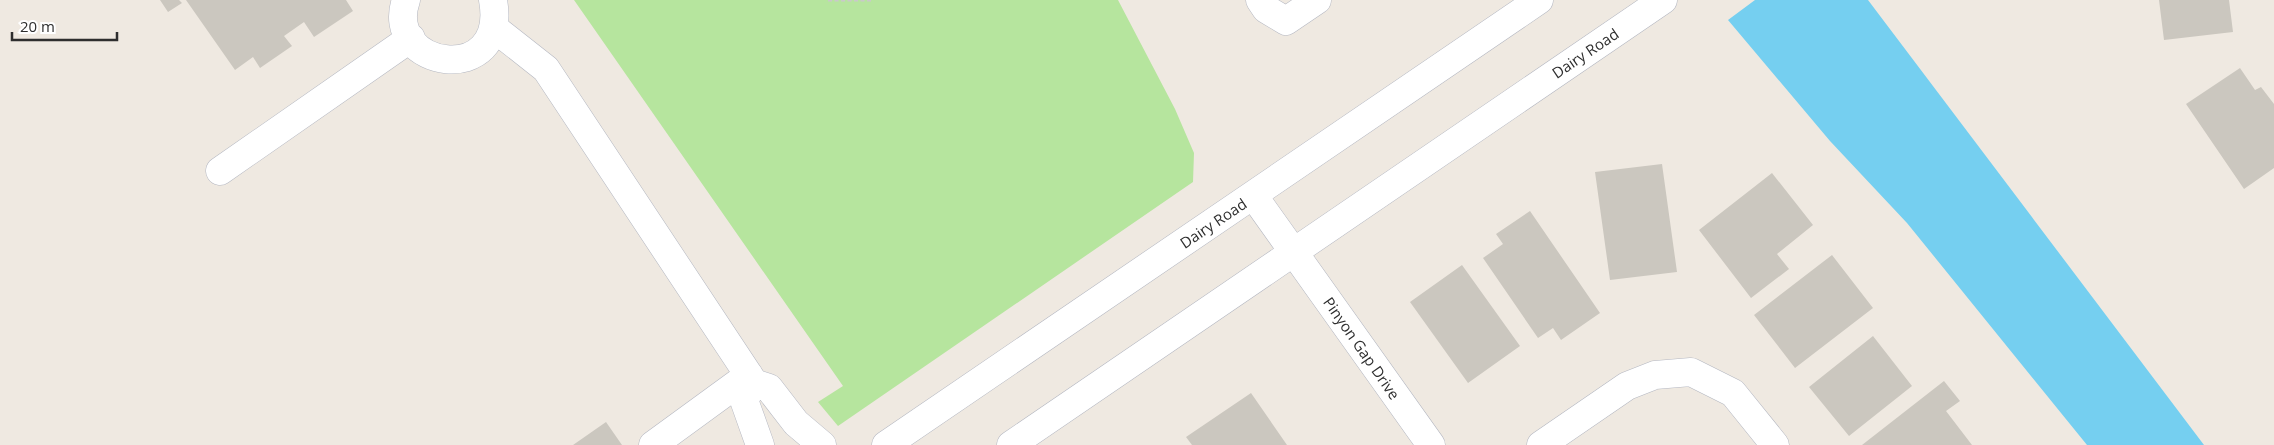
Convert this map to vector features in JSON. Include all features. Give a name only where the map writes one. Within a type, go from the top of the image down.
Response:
[{"type":"street","points":[[406,0],[404,22],[411,38],[419,49],[431,57],[447,60],[462,59],[476,53],[487,42],[494,28],[496,13],[493,0]]},
{"type":"street","points":[[1260,0],[1266,10],[1286,21],[1317,0]]},
{"type":"street","name":"Dairy Road","points":[[886,445],[1539,0]]},
{"type":"street","name":"Dairy Road","points":[[1011,445],[1663,0]]},
{"type":"street","points":[[494,28],[546,69],[751,379],[769,388],[796,423],[822,445]]},
{"type":"street","points":[[220,170],[411,38]]},
{"type":"street","name":"Pinyon Gap Drive","points":[[1253,195],[1431,445]]},
{"type":"street","points":[[1541,445],[1627,386],[1655,375],[1691,372],[1733,392],[1775,445]]},
{"type":"street","points":[[653,445],[751,379]]},
{"type":"street","points":[[751,379],[744,400],[760,445]]},
{"type":"path","points":[[828,0],[872,0]]},
{"type":"green space","points":[[574,0],[1118,0],[1175,109],[1194,153],[1193,182],[838,426],[818,402],[843,386]]},
{"type":"water","points":[[1755,0],[1868,0],[2204,445],[2087,445],[1907,223],[1830,141],[1728,20]]},
{"type":"building","points":[[160,0],[179,0],[182,3],[168,12]]},
{"type":"building","points":[[186,0],[346,0],[353,11],[314,37],[304,22],[284,36],[292,46],[260,68],[253,57],[235,70]]},
{"type":"building","points":[[2159,0],[2229,0],[2233,32],[2164,40]]},
{"type":"building","points":[[2240,68],[2255,90],[2261,87],[2274,104],[2274,168],[2244,189],[2186,104]]},
{"type":"building","points":[[1662,164],[1677,272],[1610,280],[1595,172]]},
{"type":"building","points":[[1772,173],[1813,225],[1777,254],[1789,269],[1751,298],[1699,230]]},
{"type":"building","points":[[1530,211],[1600,313],[1561,340],[1553,328],[1538,338],[1483,258],[1503,244],[1496,234]]},
{"type":"building","points":[[1832,255],[1873,308],[1795,368],[1754,315]]},
{"type":"building","points":[[1462,265],[1520,346],[1468,383],[1410,302]]},
{"type":"building","points":[[1873,336],[1912,386],[1849,436],[1809,387]]},
{"type":"building","points":[[1944,381],[1960,401],[1946,411],[1972,445],[1862,445]]},
{"type":"building","points":[[1251,393],[1287,445],[1192,445],[1186,437]]},
{"type":"building","points":[[606,422],[622,445],[573,445]]}]
